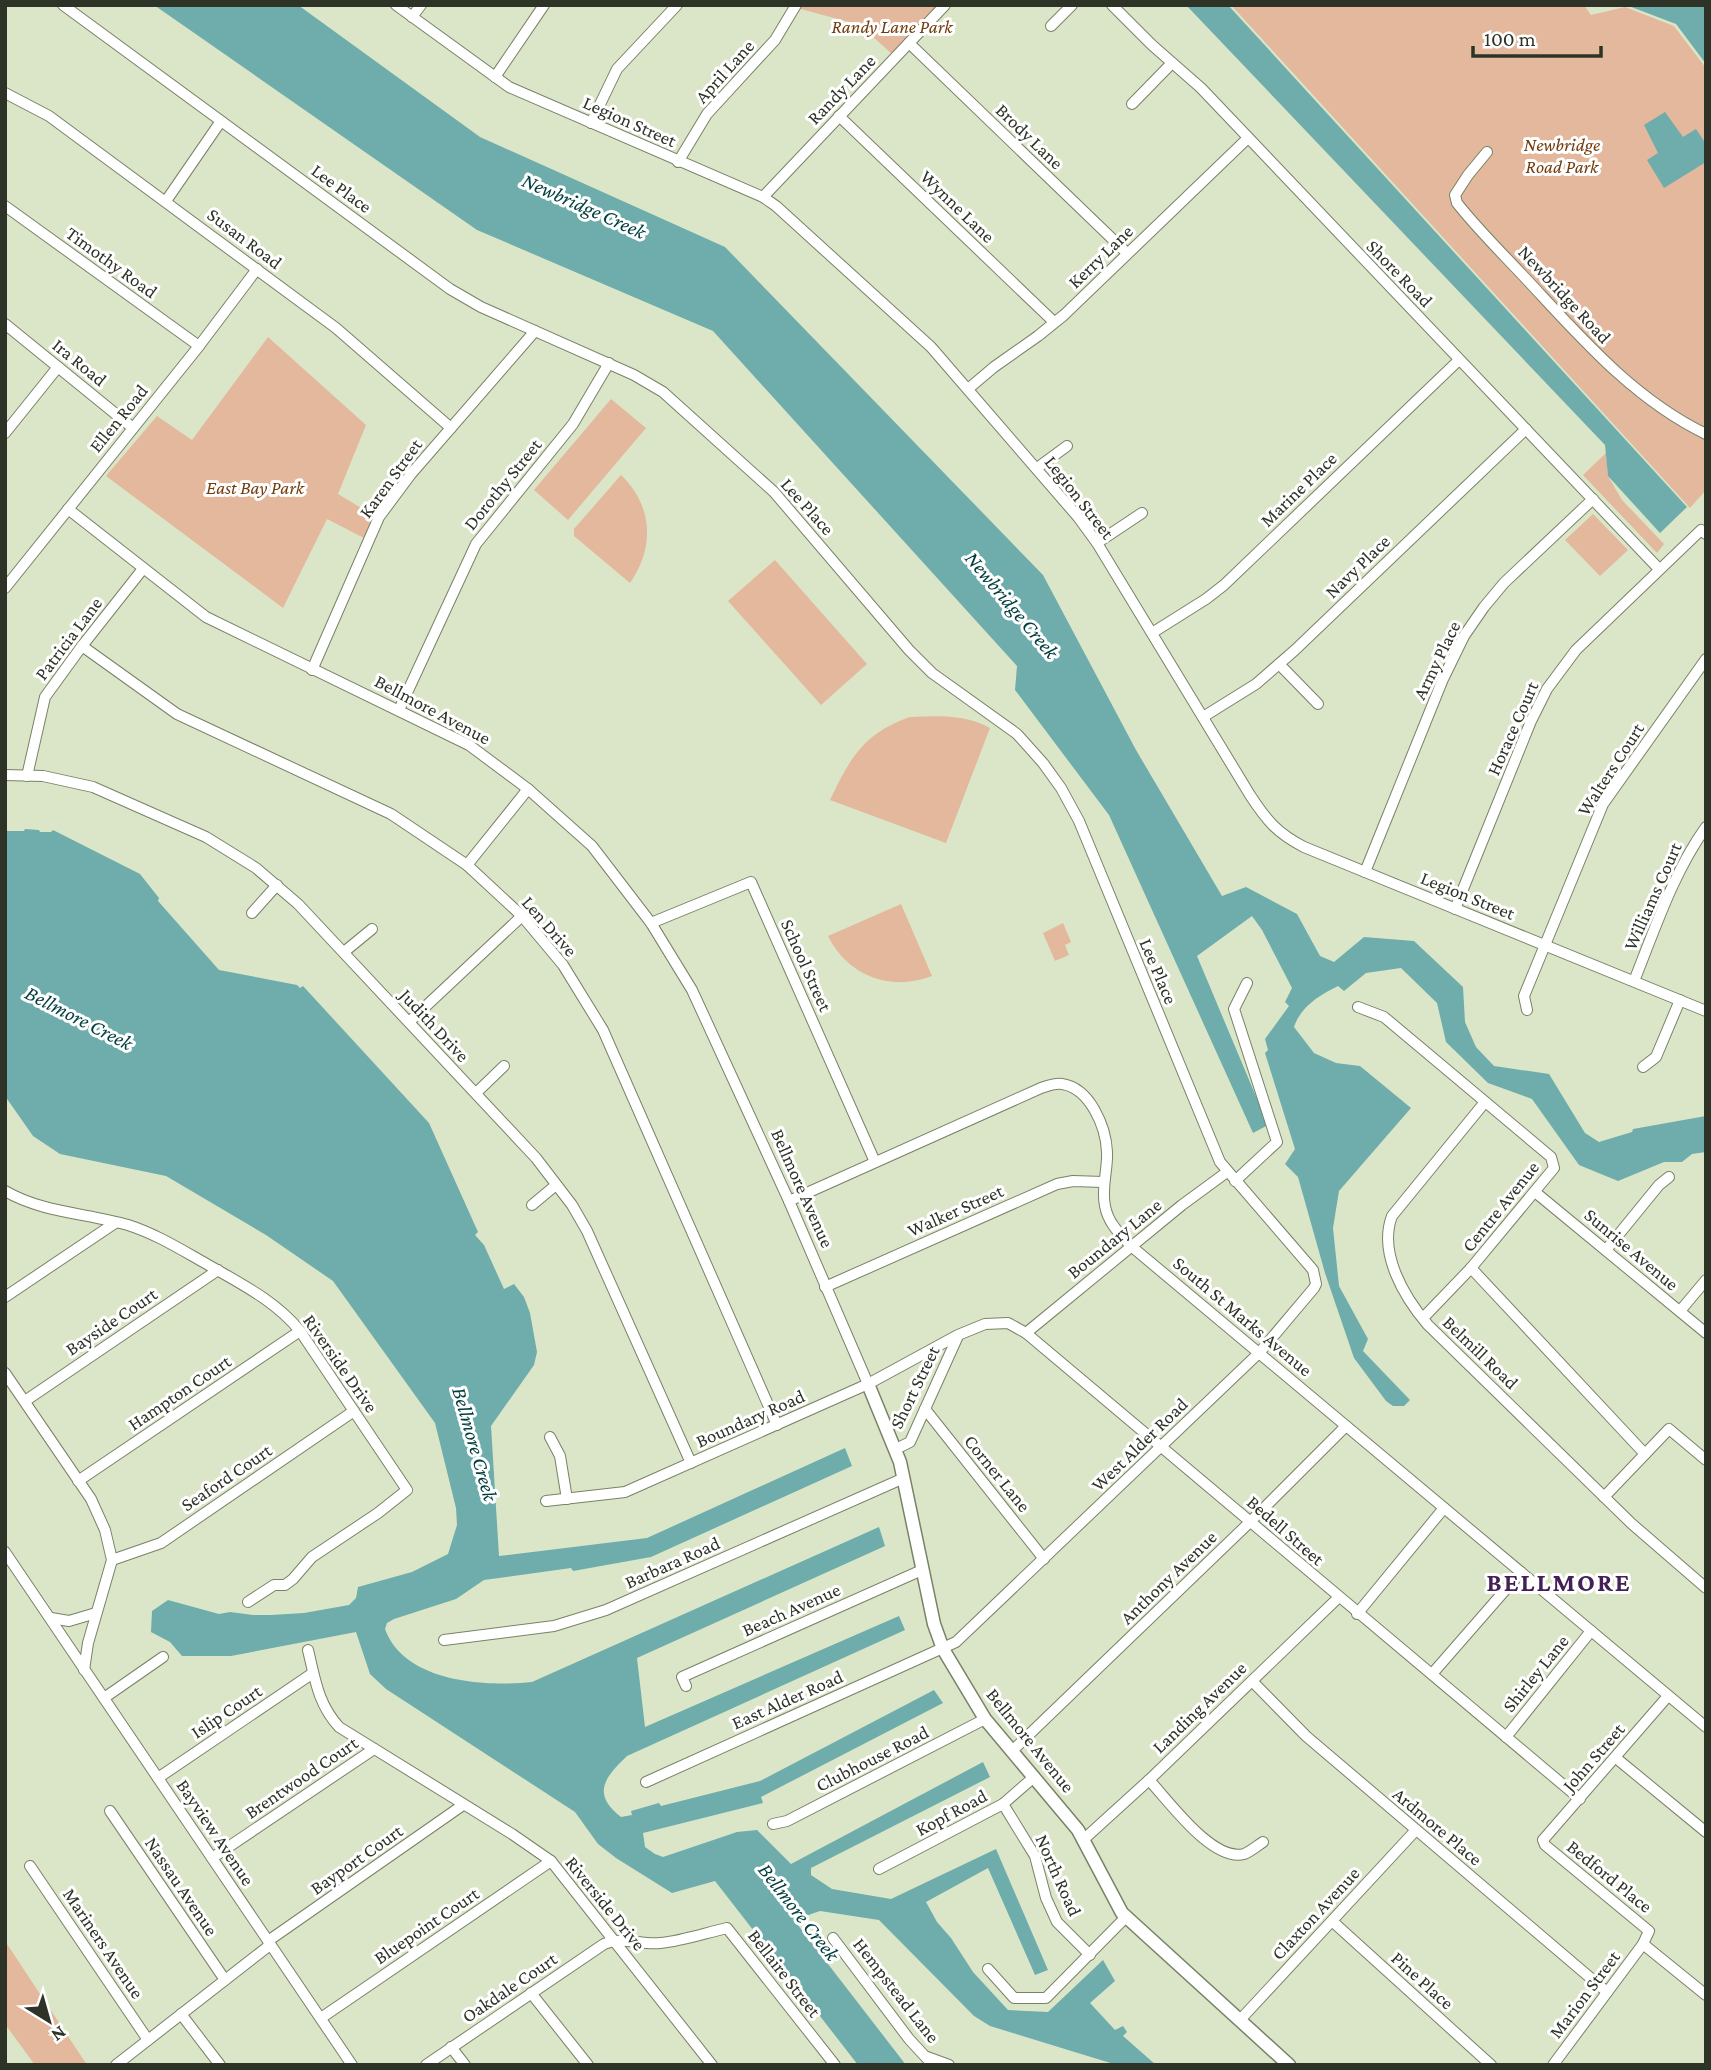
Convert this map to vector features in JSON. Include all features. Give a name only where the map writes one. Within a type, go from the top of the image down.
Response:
[{"type":"street","name":"Lee Place","points":[[63,5],[450,289],[481,307],[651,383],[774,492],[909,650],[932,673],[1017,734],[1061,788],[1079,821],[1215,1150],[1227,1172],[1292,1247]]},
{"type":"street","name":"Legion Street","points":[[396,5],[509,87],[763,197],[799,226],[931,347],[1037,468],[1097,543],[1250,795],[1273,828],[1304,847],[1706,1011]]},
{"type":"street","points":[[412,18],[421,5]]},
{"type":"street","points":[[495,77],[544,5]]},
{"type":"street","points":[[591,123],[617,69],[677,5]]},
{"type":"street","name":"April Lane","points":[[678,162],[707,114],[769,48],[796,5]]},
{"type":"street","name":"Randy Lane","points":[[763,197],[945,5]]},
{"type":"street","points":[[1051,26],[1072,5]]},
{"type":"street","name":"Shore Road","points":[[1112,5],[1201,88],[1659,569]]},
{"type":"street","name":"Brody Lane","points":[[909,43],[1127,253]]},
{"type":"street","points":[[1132,104],[1172,63]]},
{"type":"street","name":"Susan Road","points":[[5,93],[49,116],[336,327],[451,428]]},
{"type":"street","name":"Wynne Lane","points":[[839,116],[1054,322]]},
{"type":"street","points":[[166,201],[221,121]]},
{"type":"street","name":"Kerry Lane","points":[[968,389],[1054,322],[1248,138]]},
{"type":"street","name":"Newbridge Road","points":[[1487,152],[1455,195],[1457,203],[1572,329],[1619,376],[1681,422],[1706,435]]},
{"type":"street","name":"Timothy Road","points":[[5,206],[199,346]]},
{"type":"street","name":"Ellen Road","points":[[5,588],[199,346],[257,269]]},
{"type":"street","name":"Ira Road","points":[[5,324],[133,428]]},
{"type":"street","name":"Karen Street","points":[[312,670],[379,517],[411,474],[535,331]]},
{"type":"street","name":"Marine Place","points":[[1152,633],[1206,599],[1224,584],[1459,360]]},
{"type":"street","name":"Dorothy Street","points":[[399,710],[475,544],[573,424],[609,363]]},
{"type":"street","points":[[5,433],[58,367]]},
{"type":"street","name":"Navy Place","points":[[1203,717],[1256,684],[1279,664],[1526,429]]},
{"type":"street","points":[[1037,468],[1068,446]]},
{"type":"street","name":"Army Place","points":[[1365,872],[1443,679],[1464,636],[1504,583],[1592,499]]},
{"type":"street","name":"Bellmore Avenue","points":[[68,509],[205,617],[468,745],[528,789],[592,846],[651,923],[692,990],[789,1201],[896,1449],[934,1624],[943,1649],[985,1719],[1078,1830],[1115,1903],[1126,1917],[1289,2065]]},
{"type":"street","points":[[1097,543],[1142,513]]},
{"type":"street","name":"Horace Court","points":[[1455,909],[1531,721],[1547,689],[1576,650],[1659,569],[1704,532]]},
{"type":"street","name":"Patricia Lane","points":[[27,776],[45,697],[142,570]]},
{"type":"street","name":"Len Drive","points":[[82,646],[177,714],[391,814],[467,865],[522,916],[563,965],[603,1030],[777,1425]]},
{"type":"street","name":"Walters Court","points":[[1527,1010],[1524,996],[1603,804],[1706,659]]},
{"type":"street","points":[[1279,664],[1318,704]]},
{"type":"street","name":"Judith Drive","points":[[5,775],[70,780],[93,787],[206,837],[242,858],[277,885],[344,952],[536,1158],[572,1205],[587,1231],[691,1463]]},
{"type":"street","points":[[467,865],[528,789]]},
{"type":"street","name":"Williams Court","points":[[1634,981],[1678,873],[1693,844],[1706,827]]},
{"type":"street","name":"School Street","points":[[651,923],[751,882],[875,1163]]},
{"type":"street","points":[[252,913],[277,885]]},
{"type":"street","points":[[409,1023],[522,916]]},
{"type":"street","points":[[344,952],[372,929]]},
{"type":"street","points":[[1235,1181],[1277,1142],[1234,1009],[1247,983]]},
{"type":"street","points":[[1643,1067],[1656,1057],[1680,1000]]},
{"type":"street","name":"Centre Avenue","points":[[1358,1007],[1384,1017],[1551,1157],[1554,1168],[1471,1268],[1645,1454]]},
{"type":"street","points":[[476,1093],[504,1066]]},
{"type":"street","name":"South St Marks Avenue","points":[[789,1201],[1041,1088],[1064,1084],[1084,1097],[1101,1124],[1107,1153],[1103,1182],[1107,1216],[1131,1246],[1706,1727]]},
{"type":"street","name":"Belmill Road","points":[[1485,1102],[1397,1207],[1388,1226],[1388,1249],[1394,1267],[1409,1299],[1423,1318],[1604,1497],[1706,1588]]},
{"type":"street","name":"Boundary Lane","points":[[1026,1334],[1131,1246],[1227,1172]]},
{"type":"street","points":[[1606,1250],[1659,1185],[1669,1177]]},
{"type":"street","name":"Walker Street","points":[[825,1287],[1057,1184],[1073,1181],[1103,1182]]},
{"type":"street","points":[[532,1205],[556,1185]]},
{"type":"street","name":"Riverside Drive","points":[[5,1191],[28,1203],[126,1224],[159,1237],[268,1300],[289,1317],[300,1331],[407,1490],[312,1557],[293,1580],[285,1585],[274,1586],[248,1602]]},
{"type":"street","name":"Sunrise Avenue","points":[[1535,1192],[1706,1333]]},
{"type":"street","points":[[5,1297],[115,1223]]},
{"type":"street","name":"West Alder Road","points":[[943,1649],[956,1643],[1259,1352],[1316,1284],[1312,1270],[1292,1247]]},
{"type":"street","points":[[1423,1318],[1471,1268]]},
{"type":"street","name":"Bayside Court","points":[[24,1401],[218,1270]]},
{"type":"street","points":[[1679,1311],[1706,1280]]},
{"type":"street","name":"Bedell Street","points":[[958,1335],[997,1322],[1008,1323],[1026,1334],[1580,1799]]},
{"type":"street","name":"Hampton Court","points":[[78,1481],[300,1331]]},
{"type":"street","name":"Boundary Road","points":[[547,1501],[618,1494],[868,1384],[958,1335]]},
{"type":"street","name":"Short Street","points":[[896,1449],[910,1442],[958,1335]]},
{"type":"street","points":[[5,1373],[98,1512],[112,1560],[96,1613],[84,1670]]},
{"type":"street","name":"Corner Lane","points":[[925,1409],[1044,1559]]},
{"type":"street","name":"Seaford Court","points":[[112,1560],[161,1543],[354,1411]]},
{"type":"street","name":"Anthony Avenue","points":[[1012,1751],[1346,1426]]},
{"type":"street","points":[[1604,1497],[1669,1429],[1706,1460]]},
{"type":"street","points":[[550,1437],[560,1455],[567,1499]]},
{"type":"street","name":"Barbara Road","points":[[444,1640],[554,1626],[606,1610],[904,1478]]},
{"type":"street","points":[[1357,1614],[1444,1508]]},
{"type":"street","name":"Bayview Avenue","points":[[5,1552],[352,2065]]},
{"type":"street","name":"Beach Avenue","points":[[686,1686],[682,1677],[922,1570]]},
{"type":"street","points":[[1432,1674],[1521,1572]]},
{"type":"street","name":"Landing Avenue","points":[[1083,1840],[1338,1598]]},
{"type":"street","points":[[51,1618],[69,1621],[96,1613]]},
{"type":"street","name":"Shirley Lane","points":[[1506,1737],[1591,1632]]},
{"type":"street","name":"East Alder Road","points":[[646,1782],[943,1649]]},
{"type":"street","name":"Riverside Drive","points":[[308,1650],[318,1696],[331,1717],[345,1731],[538,1850],[551,1861],[712,2065]]},
{"type":"street","points":[[104,1698],[163,1657]]},
{"type":"street","name":"Islip Court","points":[[158,1778],[313,1673]]},
{"type":"street","name":"Ardmore Place","points":[[1252,1681],[1306,1736],[1607,1992]]},
{"type":"street","name":"John Street","points":[[1543,1840],[1668,1696]]},
{"type":"street","name":"Clubhouse Road","points":[[773,1824],[787,1821],[985,1719]]},
{"type":"street","name":"Brentwood Court","points":[[212,1858],[374,1749]]},
{"type":"street","points":[[1616,1758],[1706,1832]]},
{"type":"street","name":"Kopf Road","points":[[879,1869],[1003,1804],[1034,1777]]},
{"type":"street","points":[[1149,1780],[1208,1843],[1225,1853],[1245,1854],[1263,1842]]},
{"type":"street","name":"North Road","points":[[1003,1804],[1035,1856],[1046,1898],[1057,1922],[1090,1955]]},
{"type":"street","name":"Bayport Court","points":[[116,2065],[269,1943],[463,1805]]},
{"type":"street","name":"Nassau Avenue","points":[[110,1811],[225,1980]]},
{"type":"street","name":"Claxton Avenue","points":[[1240,2020],[1416,1830]]},
{"type":"street","name":"Bedford Place","points":[[1543,1840],[1545,1845],[1649,1931],[1643,1944],[1706,1995]]},
{"type":"street","name":"Bluepoint Court","points":[[321,2018],[551,1861]]},
{"type":"street","name":"Mariners Avenue","points":[[30,1866],[148,2040]]},
{"type":"street","points":[[988,1969],[1014,1998],[1046,1998],[1126,1917]]},
{"type":"street","name":"Pine Place","points":[[1332,1921],[1491,2065]]},
{"type":"street","name":"Bellaire Street","points":[[613,1940],[642,1944],[663,1943],[727,1928],[835,2065]]},
{"type":"street","name":"Hempstead Lane","points":[[834,1938],[909,2039],[930,2061]]},
{"type":"street","name":"Oakdale Court","points":[[426,2065],[613,1940]]},
{"type":"street","name":"Marion Street","points":[[1553,2065],[1643,1944]]},
{"type":"street","points":[[531,1993],[588,2065]]},
{"type":"street","points":[[180,2014],[220,2065]]},
{"type":"street","points":[[451,2047],[465,2065]]},
{"type":"street","points":[[930,2061],[949,2065]]},
{"type":"green space","name":"Randy Lane Park","points":[[798,5],[942,5],[893,55],[860,25],[797,8]]},
{"type":"green space","name":"Newbridge Road Park","points":[[1231,5],[1584,5],[1591,15],[1625,7],[1674,26],[1706,68],[1706,490],[1690,508]]},
{"type":"green space","name":"East Bay Park","points":[[268,337],[366,425],[338,494],[373,515],[364,538],[327,519],[283,608],[106,476],[157,416],[192,440]]},
{"type":"green space","points":[[611,399],[646,428],[568,520],[534,490]]},
{"type":"green space","points":[[1606,453],[1608,476],[1622,500],[1664,544],[1657,553],[1583,475]]},
{"type":"green space","points":[[621,475],[639,500],[647,527],[644,555],[630,583],[574,536],[574,529]]},
{"type":"green space","points":[[1593,514],[1628,550],[1600,576],[1565,540]]},
{"type":"green space","points":[[775,560],[867,664],[821,705],[728,601]]},
{"type":"green space","points":[[910,717],[961,718],[990,728],[946,843],[830,800],[844,772],[860,749],[881,731]]},
{"type":"green space","points":[[901,904],[932,976],[901,982],[872,977],[847,961],[836,950],[828,936]]},
{"type":"green space","points":[[1063,923],[1071,942],[1065,945],[1069,955],[1055,961],[1043,933]]},
{"type":"green space","points":[[5,1941],[87,2065],[35,2065],[5,2024]]},
{"type":"water","name":"Newbridge Creek","points":[[154,5],[298,5],[480,137],[725,247],[1043,575],[1136,750],[1222,896],[1246,887],[1297,914],[1320,956],[1334,962],[1364,937],[1414,941],[1463,987],[1465,1022],[1476,1047],[1494,1066],[1549,1074],[1585,1133],[1599,1142],[1632,1132],[1633,1129],[1706,1116],[1706,1152],[1692,1154],[1682,1162],[1664,1162],[1618,1181],[1579,1165],[1532,1099],[1488,1083],[1446,1042],[1437,1003],[1401,968],[1366,973],[1344,991],[1338,986],[1312,1002],[1301,1013],[1294,1027],[1314,1053],[1336,1063],[1360,1066],[1411,1108],[1339,1191],[1333,1228],[1339,1286],[1368,1339],[1363,1351],[1410,1400],[1404,1406],[1393,1406],[1386,1401],[1354,1358],[1325,1273],[1298,1177],[1285,1164],[1295,1149],[1265,1053],[1268,1050],[1265,1039],[1289,1006],[1285,1002],[1292,988],[1252,916],[1197,956],[1268,1125],[1253,1133],[1109,815],[1015,690],[1017,666],[713,331],[477,230]]},
{"type":"water","points":[[1186,5],[1228,5],[1687,507],[1660,533],[1608,476],[1605,445]]},
{"type":"water","points":[[1626,5],[1706,5],[1706,64],[1676,24]]},
{"type":"water","points":[[1665,112],[1683,137],[1696,129],[1706,144],[1706,162],[1664,188],[1647,160],[1658,153],[1644,125]]},
{"type":"water","name":"Bellmore Creek","points":[[25,829],[40,832],[53,830],[140,874],[159,898],[158,901],[219,970],[297,985],[300,988],[303,986],[429,1123],[478,1232],[475,1235],[484,1245],[504,1289],[514,1284],[524,1297],[530,1313],[537,1352],[534,1365],[491,1426],[499,1556],[647,1538],[845,1448],[852,1466],[651,1557],[573,1571],[571,1568],[484,1580],[456,1599],[394,1619],[387,1623],[385,1629],[395,1647],[409,1660],[448,1677],[491,1683],[532,1682],[879,1527],[885,1546],[637,1658],[645,1727],[899,1616],[905,1630],[627,1756],[604,1786],[606,1801],[621,1817],[632,1815],[631,1811],[659,1803],[661,1806],[760,1781],[934,1690],[943,1703],[761,1797],[763,1803],[643,1833],[645,1847],[663,1857],[737,1832],[757,1830],[791,1864],[983,1762],[990,1777],[811,1868],[811,1875],[832,1889],[891,1899],[996,1849],[1048,1970],[1035,1975],[988,1868],[926,1902],[973,1972],[1008,2010],[1048,2012],[1103,1960],[1115,1981],[1090,2003],[1115,2030],[1123,2026],[1127,2032],[1123,2036],[1156,2065],[1117,2065],[990,2026],[974,2016],[879,1920],[820,1911],[794,1920],[906,2065],[858,2065],[715,1881],[672,1893],[616,1858],[598,1844],[575,1812],[386,1689],[370,1674],[356,1632],[231,1656],[182,1656],[170,1642],[151,1632],[152,1611],[168,1600],[219,1614],[230,1612],[253,1615],[304,1613],[349,1605],[356,1598],[358,1587],[412,1572],[448,1554],[457,1525],[456,1508],[435,1423],[333,1281],[266,1235],[166,1176],[60,1154],[33,1136],[5,1096],[5,831]]},
{"type":"district","name":"BELLMORE","points":[[1559,1582]]}]
